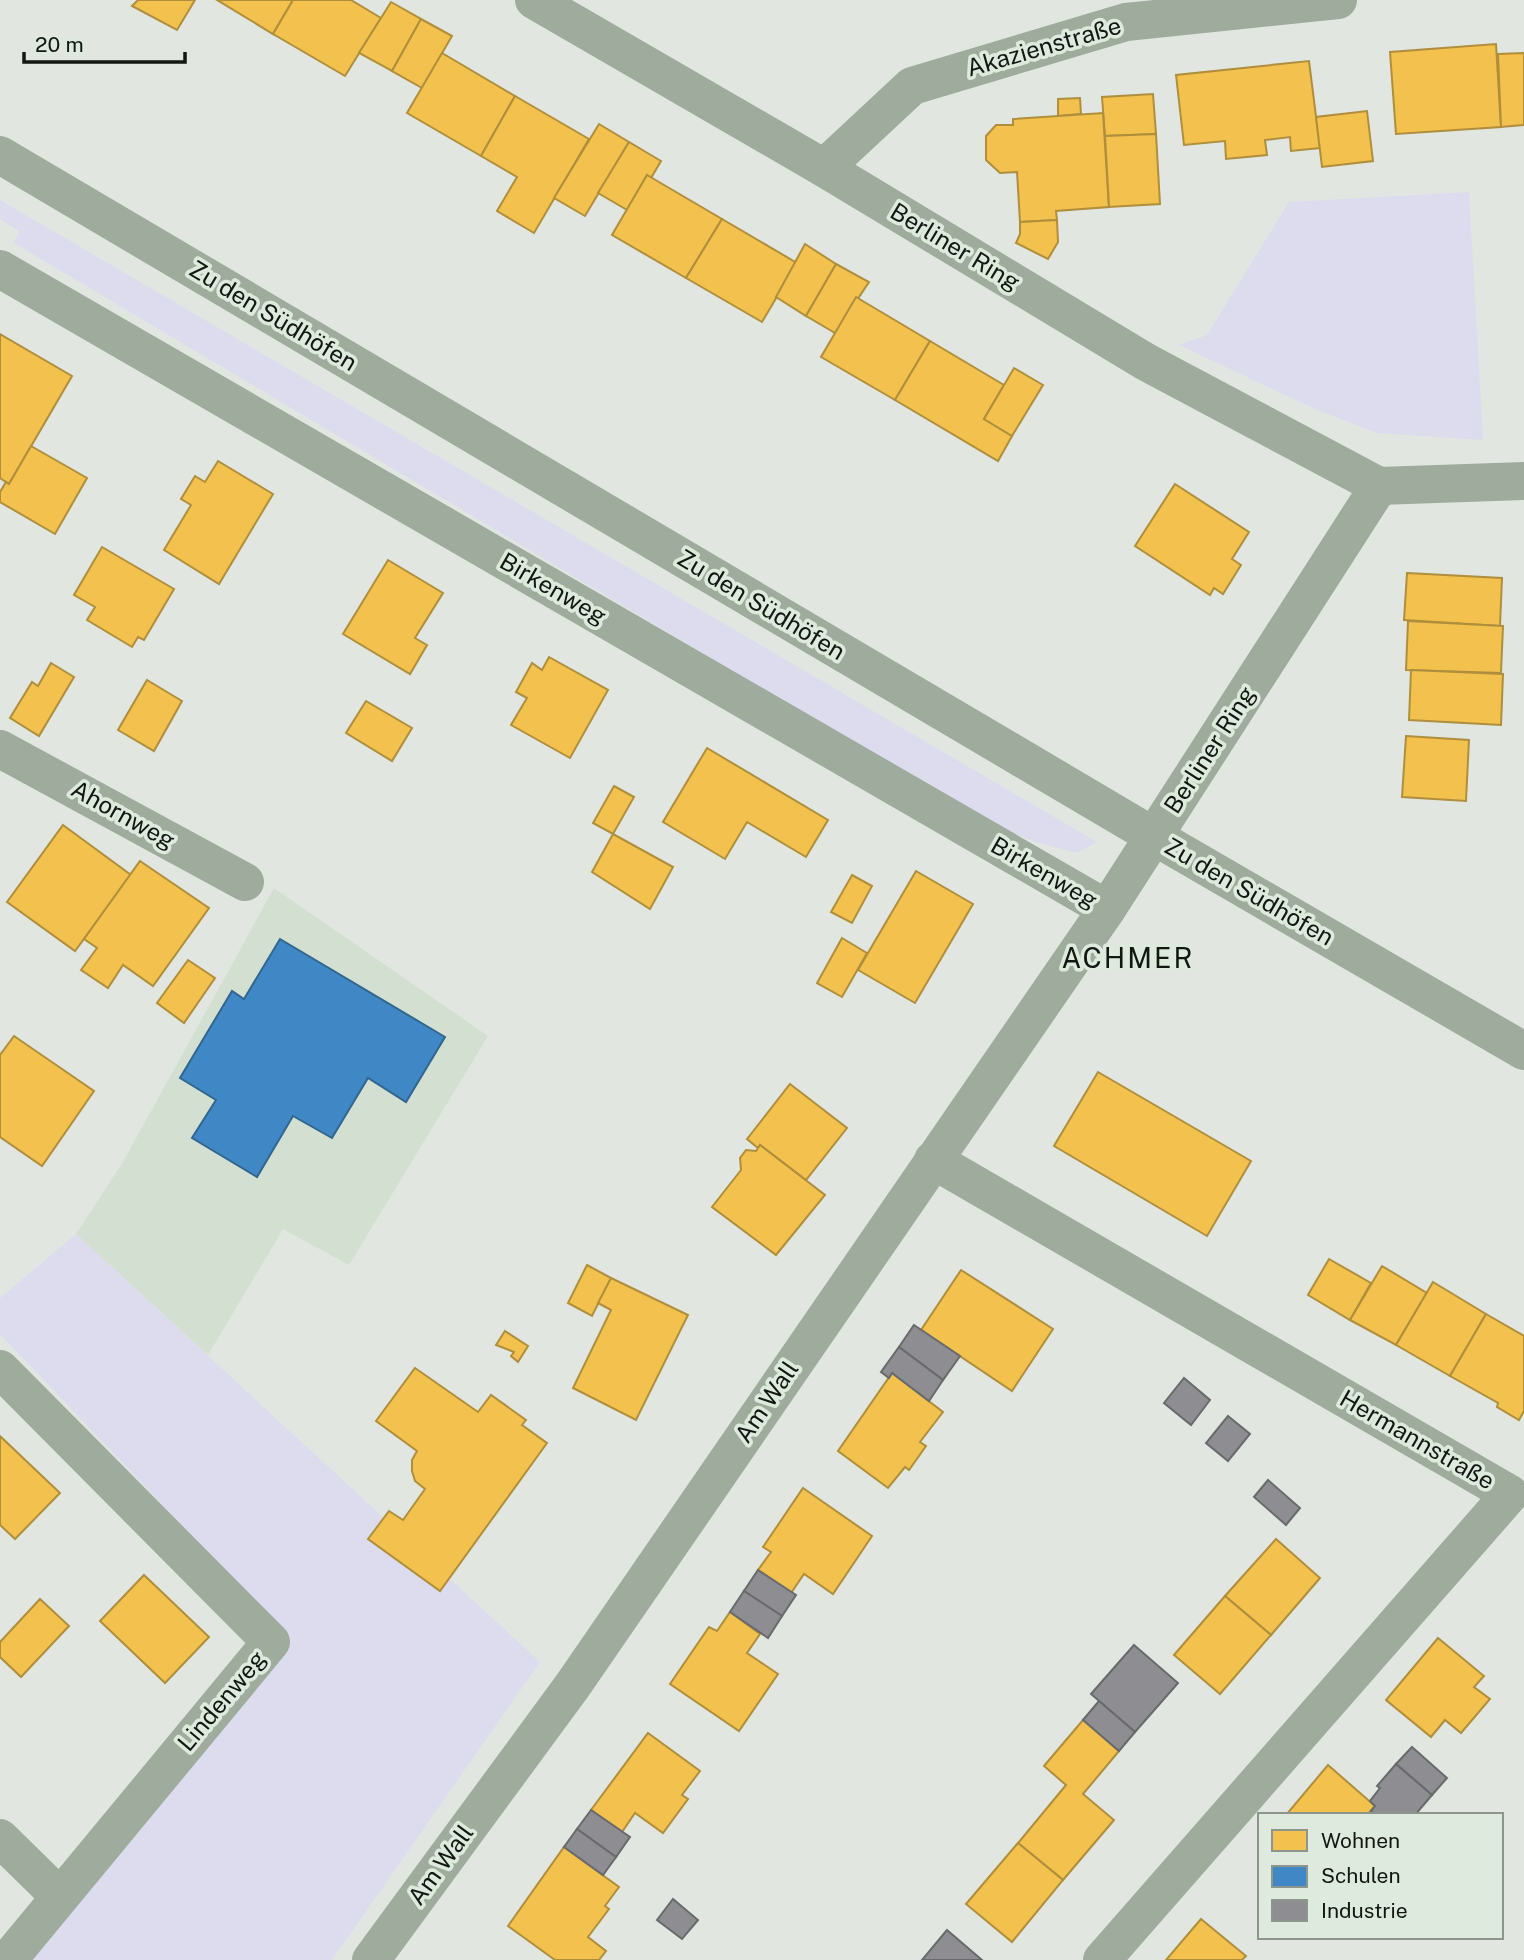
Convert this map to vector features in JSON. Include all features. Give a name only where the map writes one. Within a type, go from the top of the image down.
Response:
[{"type":"street","name":"Berliner Ring","points":[[534,0],[824,168],[1146,362],[1379,486],[1524,481]]},
{"type":"street","name":"Akazienstraße","points":[[824,168],[912,86],[1124,11],[1338,0]]},
{"type":"street","name":"Zu den Südhöfen","points":[[0,155],[1155,837],[1524,1051]]},
{"type":"street","name":"Birkenweg","points":[[0,269],[1107,909]]},
{"type":"street","name":"Berliner Ring","points":[[1155,837],[1379,486]]},
{"type":"street","name":"Ahornweg","points":[[0,750],[245,882]]},
{"type":"street","name":"Am Wall","points":[[371,1960],[573,1685],[1155,837]]},
{"type":"street","name":"Hermannstraße","points":[[933,1160],[1510,1494],[1102,1960]]},
{"type":"street","name":"Lindenweg","points":[[0,1369],[271,1642],[58,1895],[8,1960]]},
{"type":"street","points":[[0,1838],[58,1895]]},
{"type":"shaded area","points":[[1469,192],[1483,440],[1377,433],[1317,410],[1179,345],[1207,335],[1289,202]]},
{"type":"shaded area","points":[[0,200],[1097,842],[1077,853],[1033,841],[983,820],[14,243],[19,231],[0,219]]},
{"type":"shaded area","points":[[274,888],[488,1036],[349,1265],[283,1229],[208,1355],[76,1234],[123,1162]]},
{"type":"shaded area","points":[[76,1234],[540,1662],[332,1960],[32,1960],[288,1637],[0,1334],[0,1298]]},
{"type":"building: Wohnen","points":[[138,0],[195,0],[177,30],[132,6]]},
{"type":"building: Wohnen","points":[[217,0],[293,0],[273,34]]},
{"type":"building: Wohnen","points":[[293,0],[351,0],[381,18],[345,76],[273,34]]},
{"type":"building: Wohnen","points":[[391,2],[421,19],[392,71],[359,53]]},
{"type":"building: Wohnen","points":[[421,19],[452,36],[422,88],[392,71]]},
{"type":"building: Wohnen","points":[[1496,44],[1501,127],[1396,134],[1390,52]]},
{"type":"building: Wohnen","points":[[442,53],[515,96],[481,156],[407,113]]},
{"type":"building: Wohnen","points":[[1524,53],[1524,125],[1501,127],[1498,54]]},
{"type":"building: Wohnen","points":[[1309,61],[1320,148],[1291,151],[1290,137],[1265,140],[1267,155],[1226,159],[1225,141],[1184,145],[1176,75]]},
{"type":"building: Wohnen","points":[[1153,94],[1156,134],[1105,136],[1102,97]]},
{"type":"building: Wohnen","points":[[515,96],[589,139],[534,233],[497,211],[517,177],[481,156]]},
{"type":"building: Wohnen","points":[[1080,98],[1081,114],[1058,116],[1058,99]]},
{"type":"building: Wohnen","points":[[1367,111],[1373,161],[1322,167],[1316,117]]},
{"type":"building: Wohnen","points":[[1103,113],[1109,207],[1056,211],[1057,220],[1020,222],[1017,172],[1000,173],[986,160],[986,136],[996,125],[1013,125],[1013,119]]},
{"type":"building: Wohnen","points":[[599,124],[629,142],[585,216],[554,198]]},
{"type":"building: Wohnen","points":[[1156,134],[1160,204],[1109,207],[1105,136]]},
{"type":"building: Wohnen","points":[[629,142],[661,161],[651,178],[647,175],[627,210],[598,193]]},
{"type":"building: Wohnen","points":[[647,175],[722,219],[686,278],[612,235]]},
{"type":"building: Wohnen","points":[[722,219],[797,263],[762,322],[686,278]]},
{"type":"building: Wohnen","points":[[1057,220],[1058,242],[1048,259],[1016,243],[1020,234],[1020,222]]},
{"type":"building: Wohnen","points":[[805,244],[836,264],[806,316],[776,297]]},
{"type":"building: Wohnen","points":[[836,264],[869,282],[835,333],[806,316]]},
{"type":"building: Wohnen","points":[[856,297],[930,341],[895,400],[821,357]]},
{"type":"building: Wohnen","points":[[0,334],[72,376],[9,484],[0,478]]},
{"type":"building: Wohnen","points":[[930,341],[1004,385],[984,419],[1012,436],[998,461],[895,400]]},
{"type":"building: Wohnen","points":[[1014,368],[1043,385],[1012,436],[984,419]]},
{"type":"building: Wohnen","points":[[31,446],[87,478],[55,534],[0,502],[0,492],[6,482],[9,484]]},
{"type":"building: Wohnen","points":[[218,461],[273,494],[219,584],[164,550],[191,505],[181,499],[195,476],[205,482]]},
{"type":"building: Wohnen","points":[[1175,484],[1249,532],[1232,559],[1241,565],[1223,594],[1214,588],[1210,595],[1135,546]]},
{"type":"building: Wohnen","points":[[102,547],[174,589],[144,640],[138,637],[132,647],[87,620],[95,607],[74,595]]},
{"type":"building: Wohnen","points":[[388,560],[443,593],[415,638],[427,645],[410,674],[343,634]]},
{"type":"building: Wohnen","points":[[1407,573],[1502,578],[1500,626],[1404,620]]},
{"type":"building: Wohnen","points":[[1408,621],[1503,626],[1501,673],[1406,670]]},
{"type":"building: Wohnen","points":[[549,657],[608,690],[570,758],[511,725],[527,698],[516,692],[532,663],[542,670]]},
{"type":"building: Wohnen","points":[[51,663],[74,677],[39,736],[10,718],[32,682],[38,686]]},
{"type":"building: Wohnen","points":[[1411,670],[1503,674],[1501,725],[1409,720]]},
{"type":"building: Wohnen","points":[[147,680],[182,701],[154,751],[118,730]]},
{"type":"building: Wohnen","points":[[366,701],[412,728],[392,761],[346,733]]},
{"type":"building: Wohnen","points":[[1406,736],[1469,740],[1466,801],[1402,797]]},
{"type":"building: Wohnen","points":[[707,748],[828,820],[806,857],[747,822],[725,859],[663,822]]},
{"type":"building: Wohnen","points":[[614,786],[634,797],[613,834],[593,823]]},
{"type":"building: Wohnen","points":[[63,825],[131,875],[75,951],[7,902]]},
{"type":"building: Wohnen","points":[[613,834],[673,867],[650,909],[592,872]]},
{"type":"building: Wohnen","points":[[140,861],[209,908],[153,986],[123,965],[108,988],[81,970],[97,948],[84,939]]},
{"type":"building: Wohnen","points":[[916,871],[973,904],[915,1003],[858,970]]},
{"type":"building: Wohnen","points":[[852,875],[872,886],[852,923],[831,912]]},
{"type":"building: Wohnen","points":[[842,938],[867,953],[842,997],[817,983]]},
{"type":"building: Wohnen","points":[[188,960],[215,978],[184,1023],[157,1003]]},
{"type":"building: Wohnen","points":[[14,1036],[94,1091],[42,1166],[0,1137],[0,1055]]},
{"type":"building: Wohnen","points":[[1098,1072],[1251,1161],[1207,1236],[1054,1146]]},
{"type":"building: Wohnen","points":[[790,1084],[847,1128],[806,1180],[760,1145],[758,1148],[747,1139]]},
{"type":"building: Wohnen","points":[[760,1145],[825,1195],[776,1255],[712,1207],[741,1170],[740,1158],[746,1150],[756,1151]]},
{"type":"building: Wohnen","points":[[1329,1259],[1371,1283],[1350,1320],[1308,1295]]},
{"type":"building: Wohnen","points":[[587,1265],[611,1278],[592,1316],[568,1303]]},
{"type":"building: Wohnen","points":[[1382,1266],[1427,1293],[1396,1345],[1350,1320]]},
{"type":"building: Wohnen","points":[[961,1270],[1053,1329],[1012,1391],[921,1330]]},
{"type":"building: Wohnen","points":[[611,1278],[688,1315],[636,1420],[573,1388],[611,1310],[598,1303]]},
{"type":"building: Wohnen","points":[[1433,1282],[1486,1314],[1450,1376],[1396,1345]]},
{"type":"building: Wohnen","points":[[1486,1314],[1524,1336],[1524,1411],[1519,1420],[1497,1407],[1498,1403],[1450,1376]]},
{"type":"building: Wohnen","points":[[505,1331],[528,1346],[518,1362],[511,1356],[514,1352],[496,1345]]},
{"type":"building: Wohnen","points":[[415,1368],[478,1412],[491,1395],[526,1420],[522,1425],[547,1443],[440,1591],[368,1539],[389,1511],[403,1520],[425,1489],[415,1481],[412,1471],[412,1460],[417,1451],[376,1421]]},
{"type":"building: Wohnen","points":[[892,1373],[943,1412],[920,1442],[926,1446],[909,1470],[905,1467],[888,1488],[838,1451]]},
{"type":"building: Wohnen","points":[[0,1436],[60,1493],[15,1539],[0,1525]]},
{"type":"building: Wohnen","points":[[803,1488],[872,1536],[833,1594],[804,1574],[791,1593],[758,1570],[771,1552],[763,1547]]},
{"type":"building: Wohnen","points":[[1276,1539],[1320,1578],[1271,1635],[1225,1596]]},
{"type":"building: Wohnen","points":[[144,1575],[209,1637],[165,1683],[100,1621]]},
{"type":"building: Wohnen","points":[[1225,1596],[1271,1635],[1220,1694],[1174,1655]]},
{"type":"building: Wohnen","points":[[40,1599],[69,1626],[21,1677],[0,1657],[0,1642]]},
{"type":"building: Wohnen","points":[[730,1612],[760,1634],[747,1653],[778,1674],[739,1731],[670,1684],[709,1627],[717,1631]]},
{"type":"building: Wohnen","points":[[1438,1638],[1484,1676],[1474,1687],[1490,1699],[1461,1733],[1445,1720],[1431,1737],[1386,1700]]},
{"type":"building: Wohnen","points":[[1083,1720],[1119,1751],[1083,1794],[1114,1820],[1063,1880],[1018,1843],[1066,1785],[1044,1766]]},
{"type":"building: Wohnen","points":[[648,1733],[700,1771],[682,1795],[688,1799],[663,1833],[635,1813],[622,1832],[591,1810]]},
{"type":"building: Wohnen","points":[[1328,1765],[1375,1806],[1369,1813],[1288,1813]]},
{"type":"building: Wohnen","points":[[1018,1843],[1063,1880],[1012,1942],[966,1904]]},
{"type":"building: Wohnen","points":[[564,1847],[619,1887],[605,1906],[609,1909],[588,1937],[606,1951],[599,1960],[555,1960],[508,1926]]},
{"type":"building: Wohnen","points":[[1201,1919],[1246,1956],[1242,1960],[1166,1960]]},
{"type":"building: Schulen","points":[[280,939],[445,1037],[406,1102],[368,1078],[332,1138],[293,1116],[257,1177],[192,1138],[216,1100],[180,1078],[232,991],[244,999]]},
{"type":"building: Industrie","points":[[914,1325],[960,1356],[943,1380],[899,1347]]},
{"type":"building: Industrie","points":[[899,1347],[943,1380],[929,1401],[892,1373],[889,1378],[881,1372]]},
{"type":"building: Industrie","points":[[1184,1378],[1210,1400],[1191,1425],[1164,1403]]},
{"type":"building: Industrie","points":[[1228,1416],[1250,1434],[1228,1461],[1206,1443]]},
{"type":"building: Industrie","points":[[1268,1480],[1300,1508],[1286,1525],[1254,1497]]},
{"type":"building: Industrie","points":[[758,1570],[796,1595],[782,1616],[744,1591]]},
{"type":"building: Industrie","points":[[744,1591],[782,1616],[768,1638],[730,1612]]},
{"type":"building: Industrie","points":[[1134,1645],[1178,1683],[1135,1732],[1091,1694]]},
{"type":"building: Industrie","points":[[1099,1701],[1135,1732],[1119,1751],[1083,1720]]},
{"type":"building: Industrie","points":[[1412,1747],[1447,1778],[1432,1795],[1396,1764]]},
{"type":"building: Industrie","points":[[1396,1764],[1432,1795],[1417,1813],[1373,1813],[1371,1811],[1375,1806],[1370,1801],[1380,1788],[1377,1786]]},
{"type":"building: Industrie","points":[[591,1810],[630,1837],[616,1857],[577,1829]]},
{"type":"building: Industrie","points":[[577,1829],[616,1857],[603,1875],[564,1847]]},
{"type":"building: Industrie","points":[[673,1899],[698,1920],[682,1939],[657,1920]]},
{"type":"building: Industrie","points":[[947,1930],[982,1960],[922,1960]]},
{"type":"district","name":"ACHMER","points":[[1128,958]]}]
